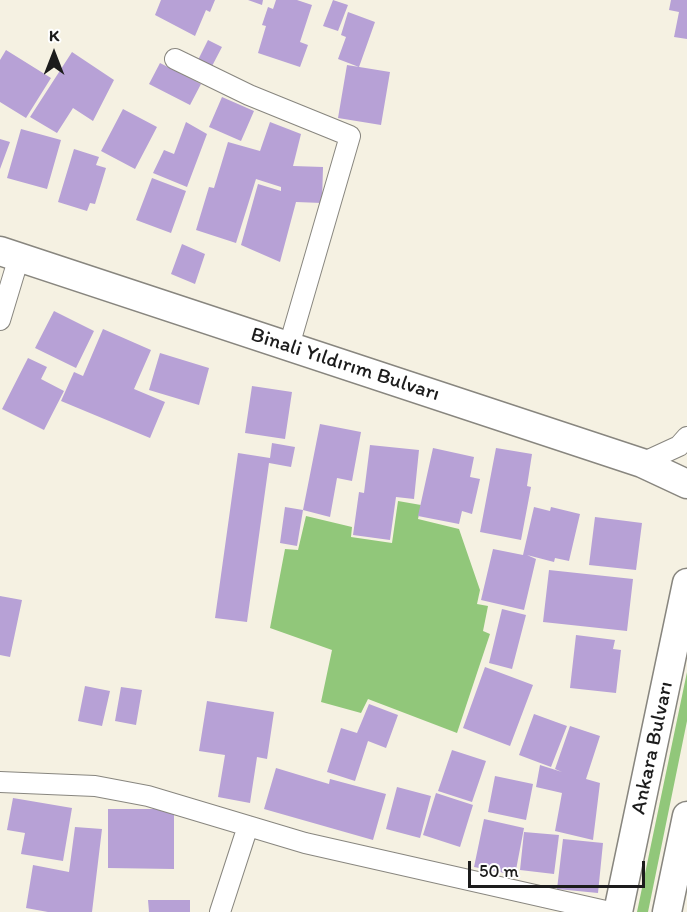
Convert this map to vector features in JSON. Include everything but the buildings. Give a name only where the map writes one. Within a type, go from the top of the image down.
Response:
[{"type":"main road","name":"Binali Yıldırım Bulvarı","points":[[9,254],[642,463],[687,484]]},
{"type":"main road","name":"Ankara Bulvarı","points":[[618,912],[687,583]]},
{"type":"main road","points":[[667,912],[687,816]]},
{"type":"street","points":[[175,59],[249,95],[350,136],[289,346]]},
{"type":"street","points":[[0,320],[9,254]]},
{"type":"street","points":[[642,463],[679,446],[687,436]]},
{"type":"street","points":[[0,782],[95,786],[176,803],[305,843],[610,912]]},
{"type":"street","points":[[220,912],[248,826]]},
{"type":"green space","points":[[398,501],[421,505],[418,519],[459,529],[480,590],[477,604],[488,606],[483,631],[490,634],[457,733],[368,699],[361,713],[321,702],[332,650],[270,628],[285,549],[298,550],[306,516],[352,527],[351,537],[392,543]]},
{"type":"green space","points":[[687,672],[687,721],[648,912],[637,912]]}]
